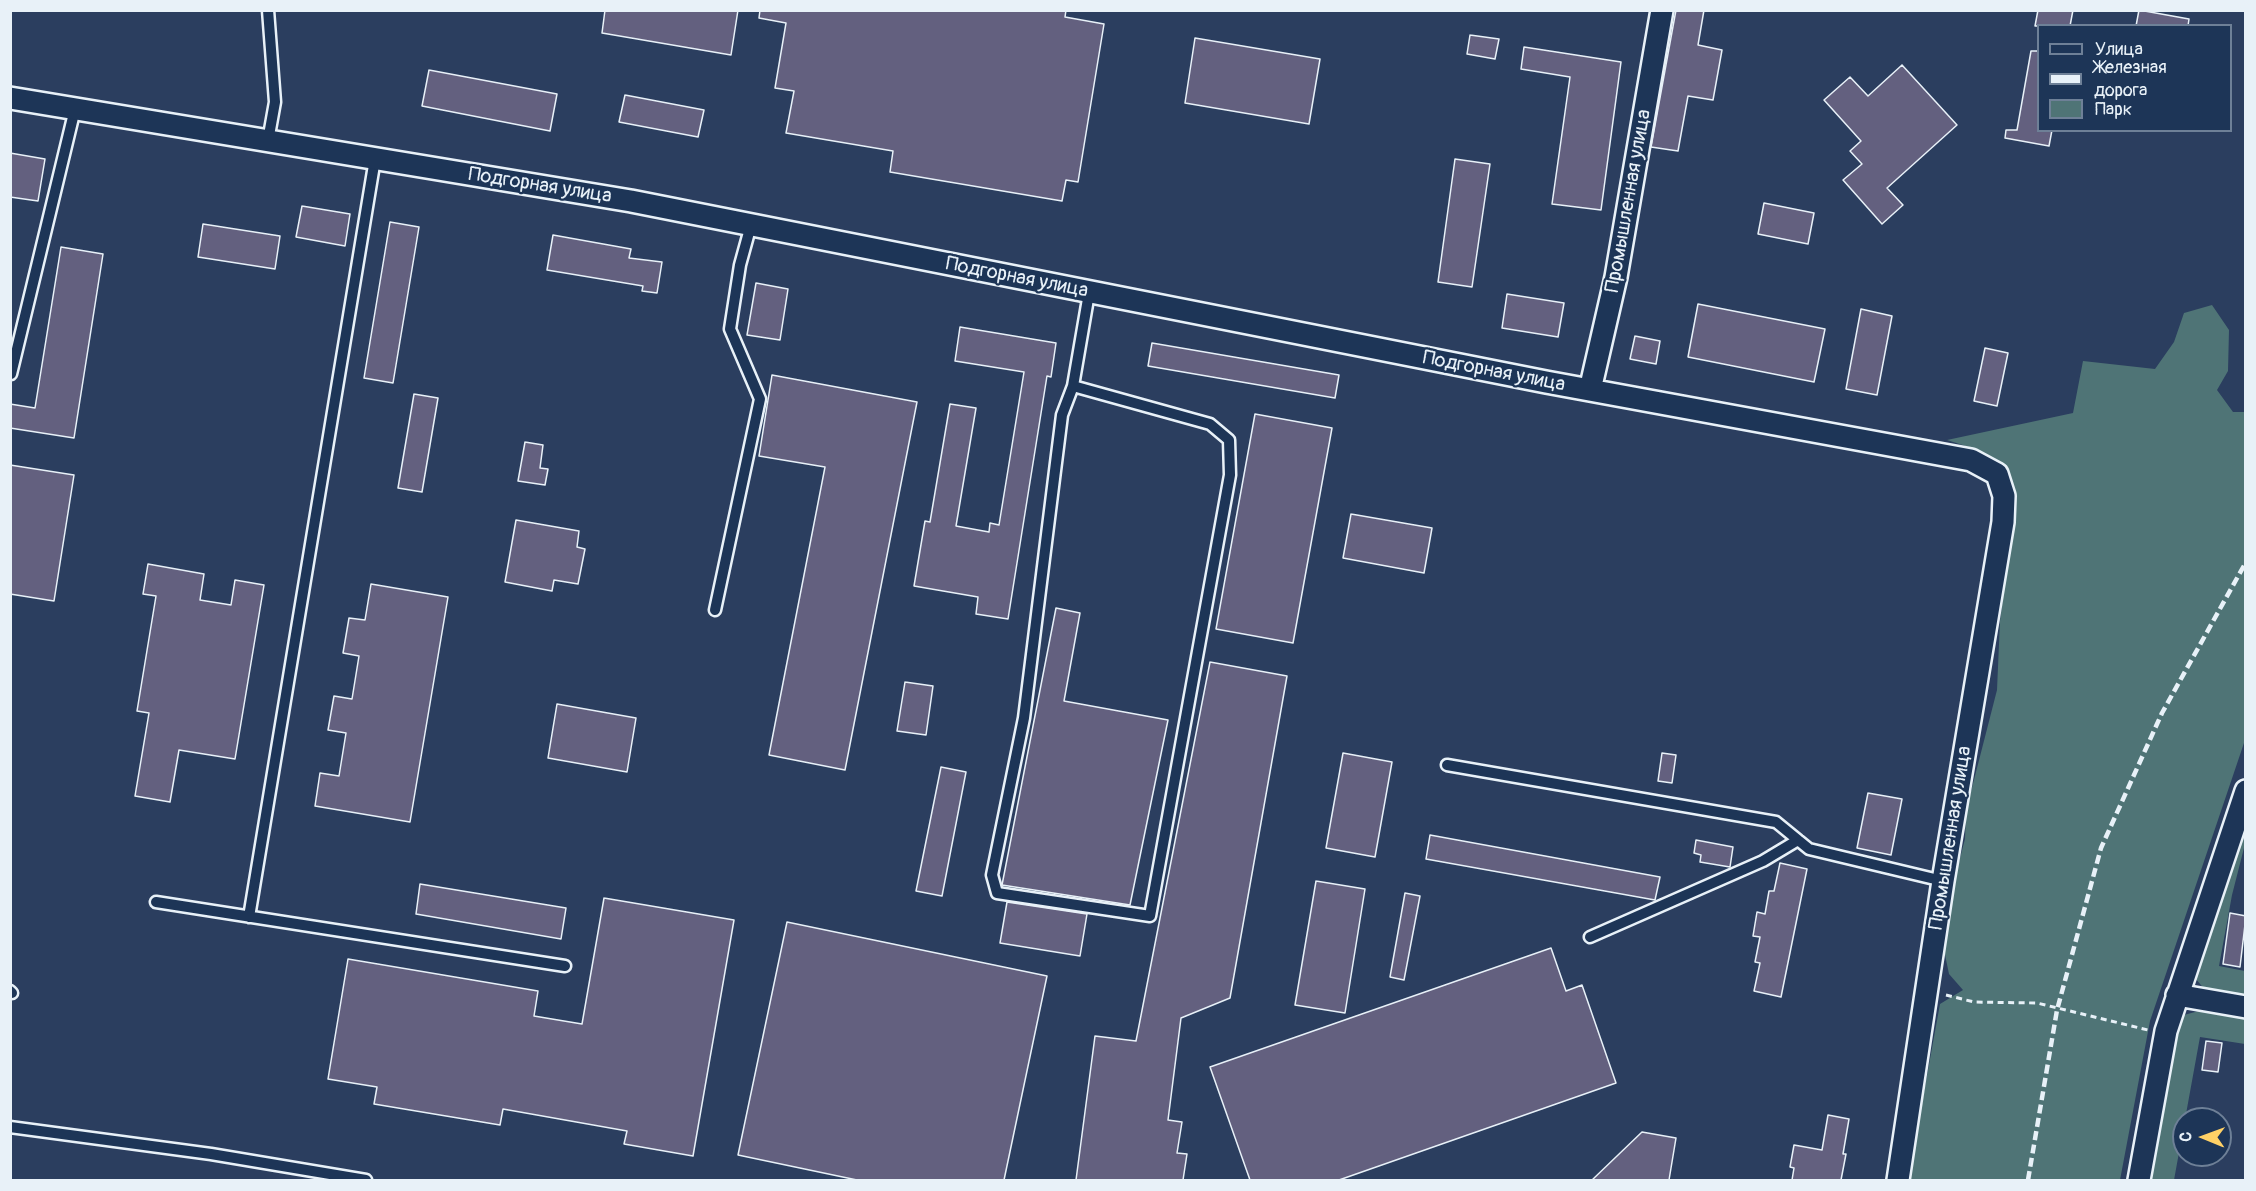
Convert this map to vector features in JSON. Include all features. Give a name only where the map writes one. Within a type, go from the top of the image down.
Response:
[{"type":"street","name":"Промышленная улица","points":[[1590,390],[1616,277],[1662,10]]},
{"type":"street","name":"Подгорная улица","points":[[10,98],[631,201],[1590,390],[1971,460],[1997,474],[2004,496]]},
{"type":"street","name":"Промышленная улица","points":[[1898,1180],[1943,881],[2004,522],[2004,496]]},
{"type":"street","points":[[2139,1180],[2166,1031],[2246,791]]},
{"type":"street","points":[[2177,995],[2246,1007]]},
{"type":"lane","points":[[268,10],[275,102],[268,141]]},
{"type":"lane","points":[[11,374],[75,109]]},
{"type":"lane","points":[[249,917],[375,159]]},
{"type":"lane","points":[[715,609],[760,399],[730,329],[740,265],[751,225]]},
{"type":"lane","points":[[1073,386],[1210,423],[1229,440],[1228,486],[1150,916],[997,892],[992,875],[1024,718],[1062,415],[1073,386],[1089,293]]},
{"type":"lane","points":[[1447,765],[1776,822],[1809,849],[1943,881]]},
{"type":"lane","points":[[1590,937],[1763,861],[1798,840]]},
{"type":"lane","points":[[156,902],[565,966]]},
{"type":"lane","points":[[10,1127],[211,1154],[366,1180]]},
{"type":"path","points":[[1926,991],[1974,1002],[2037,1004],[2166,1031]]},
{"type":"green space","points":[[2212,305],[2229,330],[2228,371],[2217,390],[2233,412],[2245,412],[2245,740],[2150,1021],[2120,1180],[1908,1180],[1940,1004],[1963,990],[1949,974],[1943,945],[1945,915],[1965,839],[1966,811],[1997,690],[2000,621],[2016,494],[2008,481],[1978,450],[1947,440],[2073,413],[2083,361],[2155,369],[2174,342],[2184,313]]},
{"type":"green space","points":[[2245,816],[2245,844],[2232,895],[2219,966],[2245,971],[2245,999],[2206,991],[2195,978]]},
{"type":"green space","points":[[2206,1009],[2245,1016],[2245,1044],[2200,1037],[2187,1107],[2172,1107],[2172,1167],[2176,1167],[2174,1180],[2148,1180],[2177,1028],[2184,1015]]},
{"type":"building","points":[[605,10],[738,10],[731,55],[602,33]]},
{"type":"building","points":[[760,10],[1066,10],[1065,17],[1104,24],[1078,182],[1066,180],[1062,201],[890,172],[893,151],[786,133],[794,91],[775,88],[786,23],[759,18]]},
{"type":"building","points":[[1676,10],[1704,10],[1698,45],[1722,50],[1713,100],[1688,96],[1678,151],[1651,147]]},
{"type":"building","points":[[2038,10],[2073,10],[2070,24],[2037,24],[2035,26]]},
{"type":"building","points":[[2139,10],[2189,19],[2188,24],[2136,24]]},
{"type":"building","points":[[1470,35],[1499,39],[1495,59],[1467,54]]},
{"type":"building","points":[[1195,38],[1320,59],[1309,124],[1185,103]]},
{"type":"building","points":[[1524,47],[1621,62],[1601,210],[1552,204],[1570,77],[1521,69]]},
{"type":"building","points":[[2031,51],[2037,51],[2037,132],[2052,132],[2049,146],[2005,138],[2006,130],[2017,130]]},
{"type":"building","points":[[1902,65],[1957,125],[1887,188],[1903,205],[1882,224],[1843,180],[1862,164],[1850,151],[1861,141],[1824,100],[1850,77],[1868,96]]},
{"type":"building","points":[[429,70],[557,94],[550,131],[422,106]]},
{"type":"building","points":[[625,95],[704,110],[698,137],[619,122]]},
{"type":"building","points":[[10,153],[45,159],[38,201],[10,197]]},
{"type":"building","points":[[1455,159],[1490,164],[1472,287],[1438,282]]},
{"type":"building","points":[[1764,203],[1814,213],[1808,244],[1758,234]]},
{"type":"building","points":[[302,206],[350,214],[345,246],[296,237]]},
{"type":"building","points":[[390,222],[419,227],[393,383],[364,378]]},
{"type":"building","points":[[203,224],[280,236],[275,269],[198,257]]},
{"type":"building","points":[[553,235],[631,249],[629,258],[662,262],[657,293],[642,291],[643,286],[547,270]]},
{"type":"building","points":[[61,247],[103,254],[74,438],[10,428],[10,404],[35,408]]},
{"type":"building","points":[[756,283],[788,289],[780,340],[747,335]]},
{"type":"building","points":[[1507,294],[1564,303],[1558,337],[1502,328]]},
{"type":"building","points":[[1698,304],[1825,329],[1814,382],[1688,357]]},
{"type":"building","points":[[1861,309],[1892,316],[1877,395],[1846,389]]},
{"type":"building","points":[[960,327],[1056,343],[1051,377],[1047,376],[1008,619],[976,614],[978,597],[914,586],[925,521],[930,522],[950,404],[976,408],[956,526],[989,532],[990,523],[999,525],[1024,372],[955,361]]},
{"type":"building","points":[[1635,336],[1660,341],[1656,364],[1630,359]]},
{"type":"building","points":[[1152,343],[1339,375],[1335,398],[1148,366]]},
{"type":"building","points":[[1985,348],[2008,353],[1997,406],[1974,401]]},
{"type":"building","points":[[772,375],[917,402],[845,770],[769,755],[825,467],[759,456]]},
{"type":"building","points":[[414,394],[438,398],[422,492],[398,488]]},
{"type":"building","points":[[1255,414],[1332,428],[1293,643],[1216,629]]},
{"type":"building","points":[[525,442],[543,445],[540,468],[548,469],[545,485],[518,481]]},
{"type":"building","points":[[10,465],[74,475],[54,601],[10,594]]},
{"type":"building","points":[[1351,514],[1432,528],[1424,573],[1343,558]]},
{"type":"building","points":[[516,520],[579,531],[577,547],[585,549],[578,584],[554,580],[552,591],[505,582]]},
{"type":"building","points":[[148,564],[204,574],[200,600],[231,605],[235,580],[264,585],[235,759],[179,750],[170,802],[135,796],[149,713],[137,711],[156,596],[143,594]]},
{"type":"building","points":[[371,584],[448,597],[410,822],[315,806],[320,773],[339,776],[346,733],[328,730],[334,696],[352,699],[359,656],[343,653],[349,618],[365,620]]},
{"type":"building","points":[[1056,608],[1080,613],[1064,701],[1168,720],[1130,905],[1002,885]]},
{"type":"building","points":[[1210,662],[1287,676],[1230,998],[1181,1018],[1168,1120],[1182,1122],[1177,1153],[1187,1154],[1183,1180],[1076,1180],[1095,1036],[1136,1041]]},
{"type":"building","points":[[905,682],[933,686],[926,735],[897,731]]},
{"type":"building","points":[[557,704],[636,718],[627,772],[548,758]]},
{"type":"building","points":[[1343,753],[1392,762],[1375,857],[1326,848]]},
{"type":"building","points":[[1662,753],[1676,755],[1672,783],[1658,781]]},
{"type":"building","points":[[941,767],[966,772],[942,896],[916,891]]},
{"type":"building","points":[[1868,793],[1902,799],[1891,855],[1857,848]]},
{"type":"building","points":[[1430,835],[1660,877],[1655,900],[1426,859]]},
{"type":"building","points":[[1696,840],[1733,847],[1730,867],[1700,862],[1701,855],[1694,853]]},
{"type":"building","points":[[1780,863],[1807,869],[1781,997],[1754,991],[1760,963],[1755,962],[1760,937],[1753,936],[1757,912],[1765,914],[1769,891],[1774,891]]},
{"type":"building","points":[[1316,881],[1365,889],[1345,1013],[1295,1005]]},
{"type":"building","points":[[420,884],[566,908],[561,939],[416,914]]},
{"type":"building","points":[[1405,893],[1420,896],[1404,980],[1390,977]]},
{"type":"building","points":[[604,898],[734,920],[693,1156],[624,1144],[627,1131],[503,1109],[500,1125],[374,1104],[377,1087],[328,1079],[348,959],[538,991],[534,1016],[582,1024]]},
{"type":"building","points":[[1007,902],[1087,914],[1080,956],[1000,943]]},
{"type":"building","points":[[2230,913],[2246,916],[2240,967],[2223,964]]},
{"type":"building","points":[[787,922],[1047,976],[1004,1180],[857,1180],[738,1155]]},
{"type":"building","points":[[1551,948],[1566,991],[1582,985],[1616,1083],[1339,1180],[1250,1180],[1210,1067]]},
{"type":"building","points":[[2206,1041],[2222,1043],[2218,1072],[2202,1070]]},
{"type":"building","points":[[1828,1115],[1849,1119],[1841,1180],[1792,1180],[1794,1168],[1790,1167],[1794,1145],[1822,1150]]},
{"type":"building","points":[[1642,1132],[1676,1138],[1669,1180],[1592,1180]]},
{"type":"railway","points":[[2028,1180],[2057,1010],[2101,848],[2162,713],[2246,562]]}]
